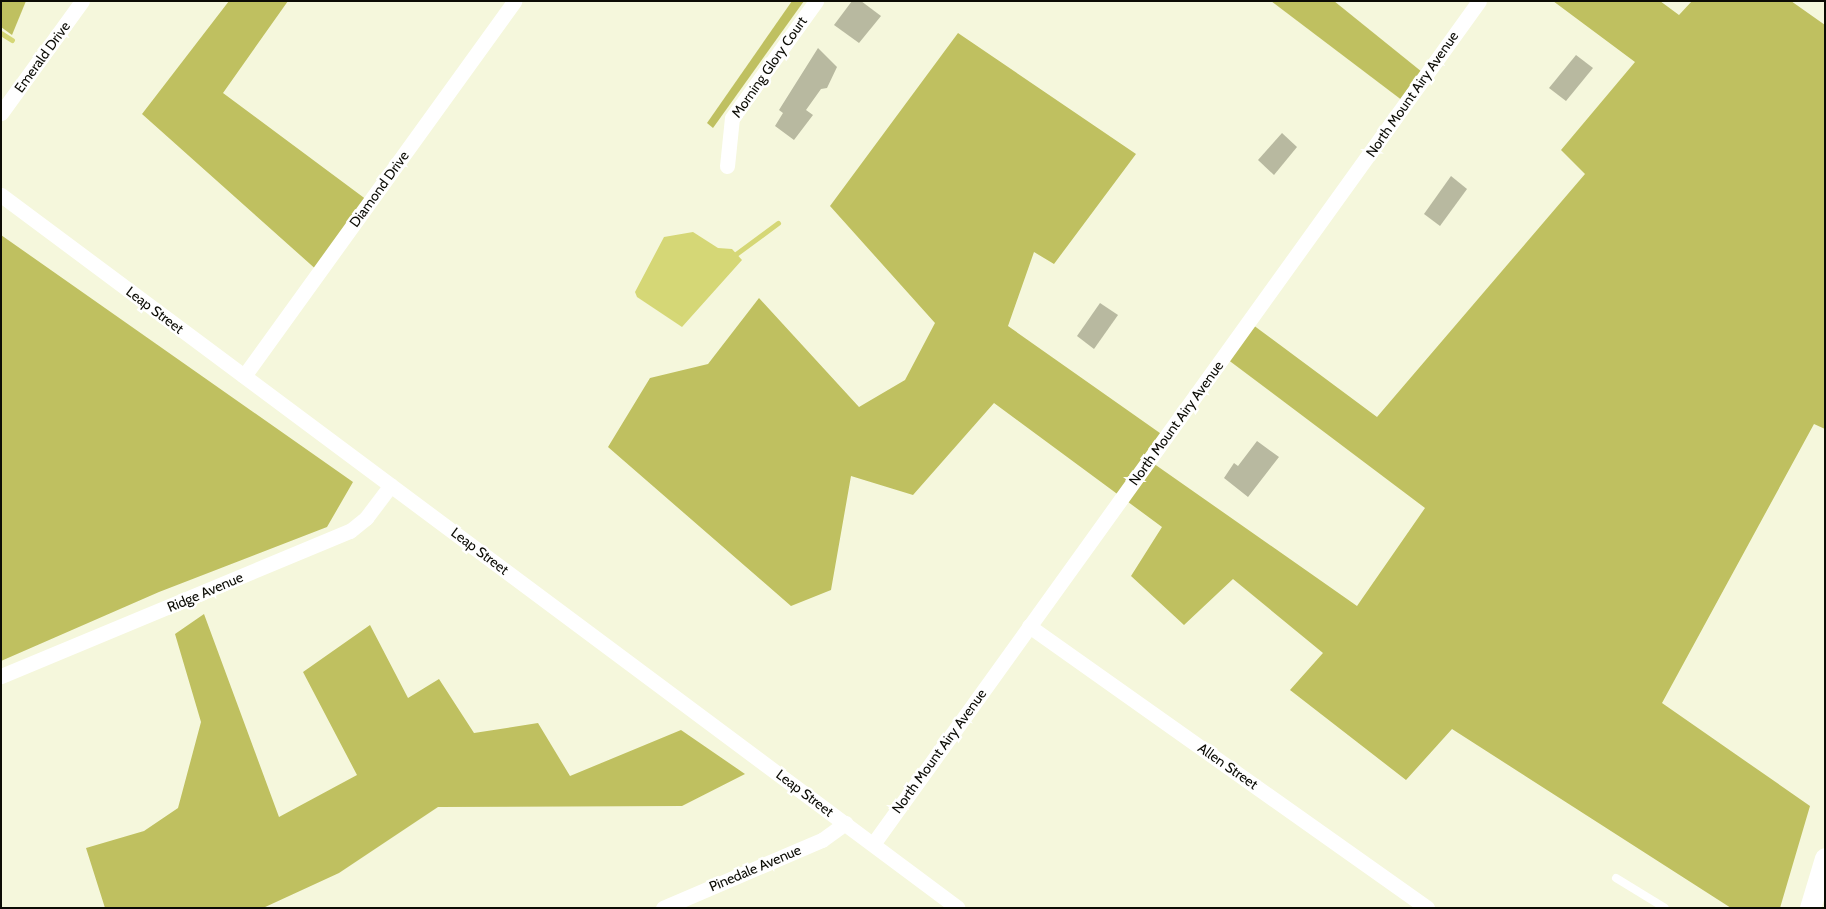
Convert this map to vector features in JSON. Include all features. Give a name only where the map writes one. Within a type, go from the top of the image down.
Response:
[{"type":"main road","points":[[1810,908],[1825,858]]},
{"type":"street","name":"Emerald Drive","points":[[1,113],[82,1]]},
{"type":"street","name":"Diamond Drive","points":[[244,376],[514,1]]},
{"type":"street","name":"Morning Glory Court","points":[[727,166],[732,118],[816,1]]},
{"type":"street","name":"North Mount Airy Avenue","points":[[872,844],[1479,1]]},
{"type":"street","name":"Leap Street","points":[[1,195],[958,908]]},
{"type":"street","name":"Ridge Avenue","points":[[1,676],[350,531],[366,518],[392,485]]},
{"type":"street","name":"Allen Street","points":[[1029,626],[1427,908]]},
{"type":"street","name":"Pinedale Avenue","points":[[663,908],[822,840],[845,823]]},
{"type":"lane","points":[[1616,878],[1665,908]]},
{"type":"shaded area","points":[[1,1],[26,1],[12,35],[1,27]]},
{"type":"shaded area","points":[[229,1],[288,1],[223,93],[371,203],[319,272],[142,114]]},
{"type":"shaded area","points":[[792,1],[804,1],[713,128],[707,123]]},
{"type":"shaded area","points":[[1271,1],[1334,1],[1427,76],[1407,104]]},
{"type":"shaded area","points":[[1553,1],[1660,1],[1679,15],[1692,1],[1791,1],[1825,25],[1825,429],[1814,424],[1662,703],[1810,806],[1780,908],[1731,908],[1452,729],[1406,780],[1290,690],[1323,653],[1233,579],[1184,625],[1131,576],[1162,527],[994,403],[913,495],[851,476],[831,590],[791,606],[608,447],[650,378],[708,364],[759,298],[859,407],[905,380],[935,323],[830,206],[958,33],[1136,154],[1054,264],[1034,252],[1008,326],[1167,438],[1150,461],[1357,606],[1425,508],[1223,356],[1249,322],[1377,417],[1585,174],[1561,150],[1635,62]]},
{"type":"shaded area","points":[[693,232],[718,248],[732,249],[742,260],[682,327],[637,297],[635,292],[664,237]]},
{"type":"shaded area","points":[[1,235],[353,482],[327,527],[159,592],[1,661]]},
{"type":"shaded area","points":[[204,614],[279,817],[357,775],[303,672],[370,625],[408,698],[439,679],[474,733],[538,723],[570,776],[681,730],[745,774],[682,806],[438,807],[339,873],[263,908],[105,908],[86,848],[144,831],[178,808],[201,722],[175,634]]},
{"type":"building","points":[[852,1],[861,1],[881,16],[859,43],[834,25]]},
{"type":"building","points":[[818,48],[837,67],[827,88],[821,89],[806,110],[813,115],[794,140],[775,126],[783,113],[779,110]]},
{"type":"building","points":[[1576,55],[1593,68],[1566,101],[1549,88]]},
{"type":"building","points":[[1282,133],[1297,147],[1274,175],[1258,160]]},
{"type":"building","points":[[1451,176],[1467,189],[1440,226],[1424,214]]},
{"type":"building","points":[[1100,303],[1118,315],[1094,349],[1077,336]]},
{"type":"building","points":[[1257,441],[1279,457],[1248,497],[1224,478],[1234,463],[1238,466]]},
{"type":"waterway","points":[[1,33],[12,40]]},
{"type":"waterway","points":[[736,254],[778,223]]}]
